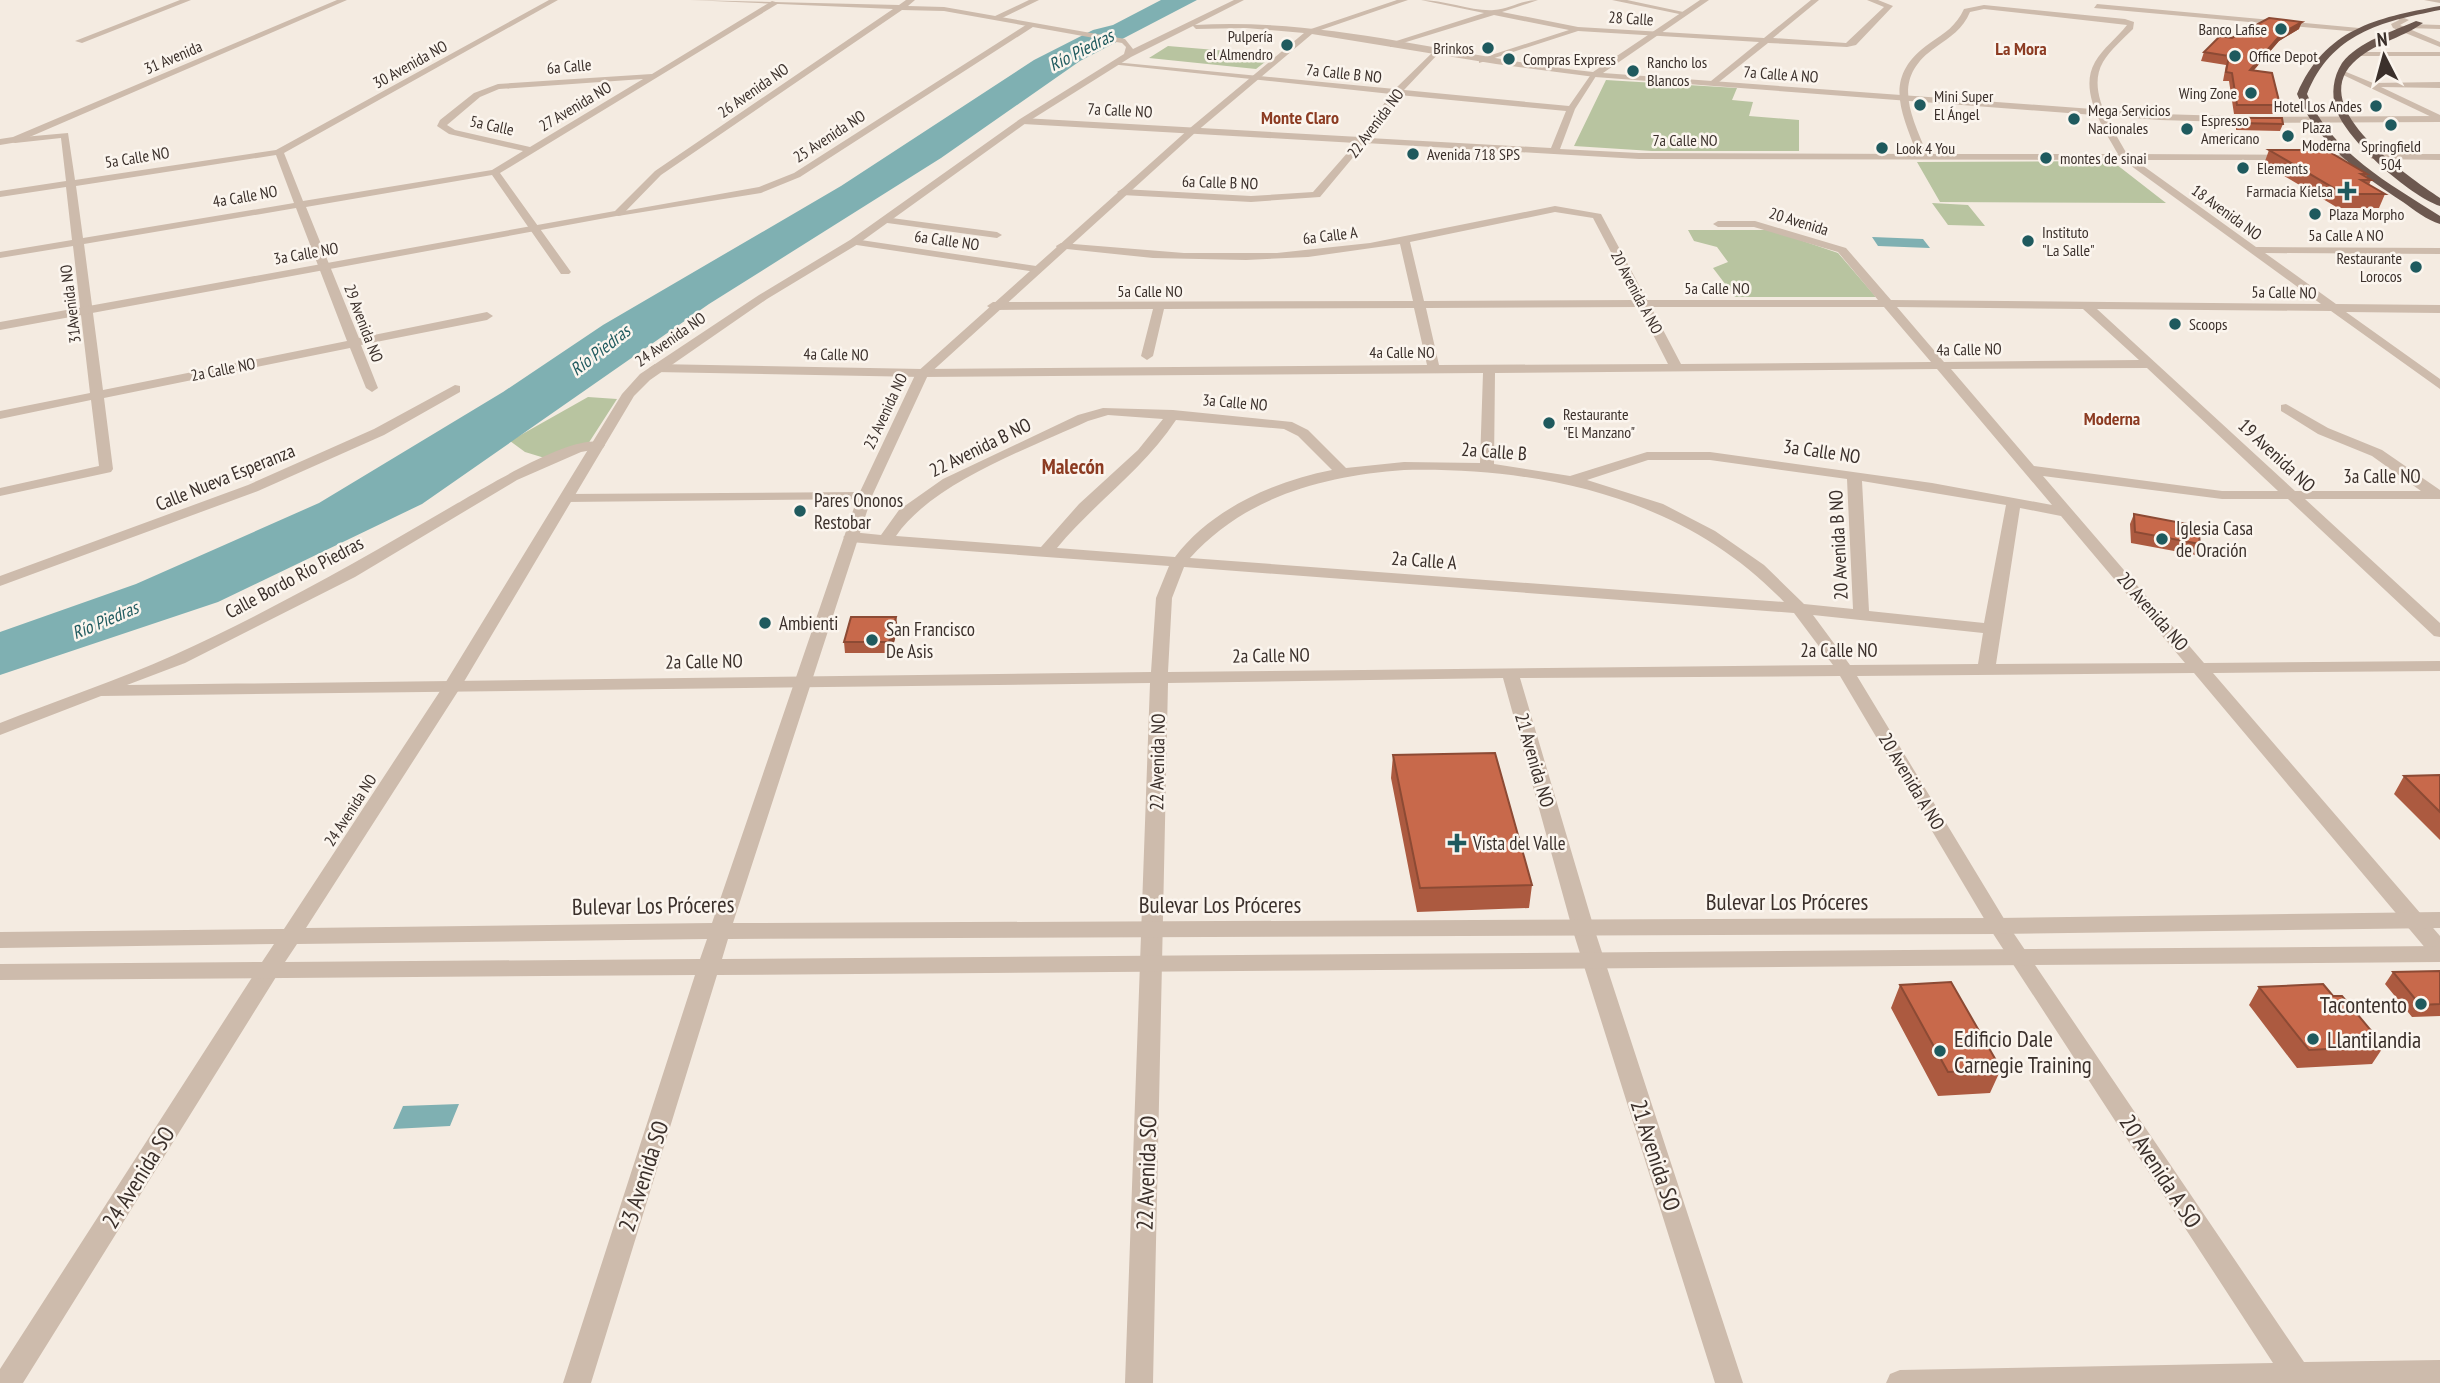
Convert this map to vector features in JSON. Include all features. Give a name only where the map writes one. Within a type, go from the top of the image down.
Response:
[{"type":"highway","points":[[2440,8],[2400,16],[2359,30],[2322,53],[2308,73],[2302,93],[2315,120],[2347,157],[2378,182],[2440,222]]},
{"type":"highway","points":[[2439,202],[2382,160],[2355,125],[2345,119],[2338,106],[2337,84],[2343,71],[2357,54],[2406,28],[2440,17]]},
{"type":"street","points":[[79,41],[187,0]]},
{"type":"street","name":"31 Avenida","points":[[15,140],[343,0]]},
{"type":"street","name":"30 Avenida NO","points":[[279,152],[554,0]]},
{"type":"street","points":[[694,0],[953,10],[1125,45]]},
{"type":"street","name":"26 Avenida NO","points":[[618,213],[658,173],[897,7],[911,0]]},
{"type":"street","points":[[997,17],[1035,0]]},
{"type":"street","name":"24 Avenida NO","points":[[268,971],[453,685],[629,394],[655,368],[853,242],[1023,121],[1114,64],[1125,45],[1188,27],[1240,0]]},
{"type":"street","name":"23 Avenida NO","points":[[708,968],[806,681],[865,496],[922,373],[1122,192],[1252,78],[1312,30],[1404,0]]},
{"type":"street","name":"28 Calle","points":[[1425,0],[1578,29],[1837,45],[1853,43],[1889,6],[1871,0]]},
{"type":"street","points":[[1394,45],[1534,0]]},
{"type":"street","points":[[1616,0],[1684,13]]},
{"type":"street","points":[[1555,150],[1572,109],[1595,75],[1704,0]]},
{"type":"street","points":[[1714,83],[1763,40],[1815,0]]},
{"type":"street","points":[[2139,9],[2159,0]]},
{"type":"street","points":[[2428,0],[2440,1]]},
{"type":"street","name":"27 Avenida NO","points":[[495,172],[775,3]]},
{"type":"street","points":[[1923,156],[1900,97],[1903,76],[1923,51],[1958,28],[1967,11],[1984,7],[2089,16],[2085,5],[2359,30]]},
{"type":"street","name":"18 Avenida NO","points":[[2089,16],[2131,24],[2098,64],[2094,75],[2101,113],[2124,156],[2331,309],[2440,385]]},
{"type":"street","points":[[2400,16],[2405,20],[2395,24],[2440,45]]},
{"type":"street","name":"25 Avenida NO","points":[[618,213],[761,190],[797,175],[1032,24]]},
{"type":"street","name":"7a Calle A NO","points":[[1188,27],[1248,24],[1312,30],[1482,61],[1595,75],[2101,113],[2210,119],[2440,118]]},
{"type":"street","points":[[2406,28],[2440,27]]},
{"type":"street","points":[[1482,61],[1578,29]]},
{"type":"street","name":"22 Avenida NO","points":[[1316,195],[1363,139],[1396,92],[1435,52]]},
{"type":"street","points":[[2357,54],[2440,54]]},
{"type":"street","name":"7a Calle B NO","points":[[1114,64],[1572,109]]},
{"type":"street","points":[[2343,71],[2440,118]]},
{"type":"street","name":"6a Calle","points":[[445,129],[443,122],[485,90],[584,79],[656,76]]},
{"type":"street","points":[[2337,84],[2440,85]]},
{"type":"street","name":"7a Calle NO","points":[[1023,121],[1639,156],[2347,157]]},
{"type":"street","name":"5a Calle","points":[[445,129],[532,150]]},
{"type":"street","name":"31Avenida NO","points":[[0,492],[106,469],[65,135],[15,140]]},
{"type":"street","points":[[0,142],[15,140]]},
{"type":"street","name":"5a Calle NO","points":[[0,194],[279,152]]},
{"type":"street","name":"29 Avenida NO","points":[[279,152],[372,388]]},
{"type":"street","points":[[2382,160],[2440,157]]},
{"type":"street","points":[[495,172],[565,272]]},
{"type":"street","name":"4a Calle NO","points":[[0,255],[495,172]]},
{"type":"street","name":"6a Calle B NO","points":[[1122,192],[1251,199],[1316,195]]},
{"type":"street","name":"6a Calle A","points":[[1061,246],[1134,254],[1305,254],[1555,209],[1580,211],[1597,216]]},
{"type":"street","name":"3a Calle NO","points":[[0,327],[618,213]]},
{"type":"street","name":"20 Avenida A NO","points":[[1597,216],[1677,368]]},
{"type":"street","points":[[884,220],[997,235]]},
{"type":"street","name":"20 Avenida","points":[[1718,224],[1755,224],[1842,250],[1889,303]]},
{"type":"street","points":[[1404,238],[1434,369]]},
{"type":"street","name":"6a Calle NO","points":[[853,242],[1036,269]]},
{"type":"street","name":"5a Calle A NO","points":[[2253,250],[2440,251]]},
{"type":"street","name":"5a Calle NO","points":[[993,306],[1889,303],[2440,309]]},
{"type":"street","name":"20 Avenida NO","points":[[1889,303],[2202,668],[2440,952]]},
{"type":"street","name":"19 Avenida NO","points":[[2087,306],[2440,632]]},
{"type":"street","points":[[1133,371],[1134,363],[1147,356],[1159,307]]},
{"type":"street","name":"2a Calle NO","points":[[0,415],[487,316]]},
{"type":"street","points":[[1147,356],[1157,363],[1157,371]]},
{"type":"street","name":"4a Calle NO","points":[[655,368],[922,373],[2150,364]]},
{"type":"street","points":[[1487,468],[1489,369]]},
{"type":"street","name":"Calle Nueva Esperanza","points":[[0,581],[253,488],[379,432],[455,389]]},
{"type":"street","points":[[2286,408],[2323,431],[2377,453],[2438,495]]},
{"type":"street","name":"3a Calle NO","points":[[1108,411],[1277,423],[1295,428],[1342,472]]},
{"type":"street","name":"22 Avenida B NO","points":[[885,540],[904,513],[948,482],[1083,418],[1108,411]]},
{"type":"street","points":[[1045,552],[1081,510],[1149,450],[1173,414]]},
{"type":"street","name":"Calle Bordo Río Piedras","points":[[0,729],[103,691],[179,659],[327,585],[512,477],[578,448],[598,445]]},
{"type":"street","name":"3a Calle NO","points":[[1571,480],[1636,459],[1677,454],[1854,475],[2069,513]]},
{"type":"street","name":"2a Calle B","points":[[1178,563],[1208,533],[1245,504],[1294,482],[1342,472],[1421,467],[1487,468],[1571,480],[1668,512],[1717,538],[1759,569],[1797,608]]},
{"type":"street","name":"3a Calle NO","points":[[2032,470],[2222,495],[2438,495]]},
{"type":"street","name":"20 Avenida B NO","points":[[1854,475],[1861,613]]},
{"type":"street","points":[[566,498],[865,496]]},
{"type":"street","points":[[1987,670],[2014,502]]},
{"type":"street","name":"2a Calle A","points":[[852,537],[1861,613],[1993,629]]},
{"type":"street","name":"22 Avenida NO","points":[[1152,964],[1162,608],[1169,581],[1178,563]]},
{"type":"street","name":"20 Avenida A NO","points":[[1797,608],[1847,671],[1998,926],[2020,958]]},
{"type":"street","name":"2a Calle NO","points":[[103,691],[1510,673],[2440,666]]},
{"type":"street","name":"21 Avenida NO","points":[[1510,673],[1583,928]]},
{"type":"street","name":"Bulevar Los Próceres","points":[[0,940],[722,931],[1998,926],[2440,920]]},
{"type":"street","name":"21 Avenida SO","points":[[1583,928],[1729,1383]]},
{"type":"street","points":[[0,972],[2020,958],[2440,952]]},
{"type":"street","name":"20 Avenida A SO","points":[[2020,958],[2299,1380]]},
{"type":"street","name":"22 Avenida SO","points":[[1139,1383],[1152,964]]},
{"type":"street","name":"23 Avenida SO","points":[[577,1383],[708,968]]},
{"type":"street","name":"24 Avenida SO","points":[[7,1383],[268,971]]},
{"type":"street","points":[[1900,1383],[2299,1380],[2440,1373]]},
{"type":"green space","points":[[1168,46],[1274,55],[1256,69],[1149,58]]},
{"type":"green space","points":[[1606,80],[1737,88],[1732,100],[1753,102],[1749,116],[1799,120],[1799,151],[1652,151],[1574,146]]},
{"type":"green space","points":[[2112,161],[2166,203],[1940,202],[1917,162]]},
{"type":"green space","points":[[1932,203],[1968,205],[1985,226],[1948,225]]},
{"type":"green space","points":[[1688,230],[1771,230],[1838,253],[1876,297],[1735,297],[1713,268],[1728,262],[1717,247],[1694,241]]},
{"type":"green space","points":[[588,397],[617,399],[588,444],[548,459],[525,452],[510,441]]},
{"type":"water","name":"Río Piedras","points":[[1161,0],[1197,0],[1080,61],[941,158],[709,304],[422,504],[218,602],[0,675],[0,632],[136,584],[319,503],[503,392],[603,325],[841,186],[1034,60],[1093,30],[1113,25]]},
{"type":"water","points":[[1872,237],[1923,239],[1930,248],[1878,246]]},
{"type":"water","points":[[459,1104],[450,1126],[393,1129],[403,1106]]},
{"type":"building","points":[[2269,18],[2302,22],[2282,33],[2250,70],[2272,73],[2280,105],[2237,105],[2232,73],[2226,72],[2229,56],[2204,52],[2220,36],[2232,38]]},
{"type":"building","points":[[2238,118],[2282,118],[2283,124],[2239,123]]},
{"type":"building","points":[[2269,150],[2326,150],[2367,174],[2361,174],[2371,180],[2361,180],[2385,194],[2344,194]]},
{"type":"building","points":[[2134,514],[2198,526],[2200,544],[2135,532]]},
{"type":"building","points":[[851,617],[896,617],[889,642],[844,642]]},
{"type":"building","name":"Vista del Valle","points":[[1495,753],[1532,885],[1420,888],[1393,755]]},
{"type":"building","points":[[2440,775],[2440,812],[2404,776]]},
{"type":"building","points":[[2440,971],[2440,1004],[2420,1005],[2393,972]]},
{"type":"building","points":[[1951,982],[2001,1069],[1948,1072],[1900,985]]},
{"type":"building","points":[[2323,984],[2333,996],[2342,996],[2384,1046],[2309,1050],[2259,987]]},
{"type":"place","name":"Banco Lafise","points":[[2281,29]]},
{"type":"place","name":"Pulpería el Almendro","points":[[1287,45]]},
{"type":"place","name":"Brinkos","points":[[1488,48]]},
{"type":"place","name":"Office Depot","points":[[2235,56]]},
{"type":"place","name":"Compras Express","points":[[1509,59]]},
{"type":"place","name":"Rancho los Blancos","points":[[1633,71]]},
{"type":"place","name":"Wing Zone","points":[[2251,93]]},
{"type":"place","name":"Mini Super El Ángel","points":[[1920,105]]},
{"type":"place","name":"Hotel Los Andes","points":[[2376,106]]},
{"type":"place","name":"Mega Servicios Nacionales","points":[[2074,119]]},
{"type":"place","name":"Springfield 504","points":[[2391,125]]},
{"type":"place","name":"Espresso Americano","points":[[2187,129]]},
{"type":"place","name":"Plaza Moderna","points":[[2288,136]]},
{"type":"place","name":"Look 4 You","points":[[1882,148]]},
{"type":"place","name":"Avenida 718 SPS","points":[[1413,154]]},
{"type":"place","name":"montes de sinai","points":[[2046,158]]},
{"type":"place","name":"Elements","points":[[2243,168]]},
{"type":"place","name":"Farmacia Kielsa","points":[[2347,191]]},
{"type":"place","name":"Plaza Morpho","points":[[2315,214]]},
{"type":"place","name":"Instituto \"La Salle\"","points":[[2028,241]]},
{"type":"place","name":"Restaurante Lorocos","points":[[2416,267]]},
{"type":"place","name":"Scoops","points":[[2175,324]]},
{"type":"place","name":"Restaurante \"El Manzano\"","points":[[1549,423]]},
{"type":"place","name":"Pares Ononos Restobar","points":[[800,511]]},
{"type":"place","name":"Iglesia Casa de Oración","points":[[2162,539]]},
{"type":"place","name":"Ambienti","points":[[765,623]]},
{"type":"place","name":"San Francisco De Asis","points":[[872,640]]},
{"type":"place","name":"Vista del Valle","points":[[1457,843]]},
{"type":"place","name":"Tacontento","points":[[2421,1004]]},
{"type":"place","name":"Llantilandia","points":[[2313,1039]]},
{"type":"place","name":"Edificio Dale Carnegie Training","points":[[1940,1051]]},
{"type":"district","name":"La Mora","points":[[2021,48]]},
{"type":"district","name":"Monte Claro","points":[[1300,117]]},
{"type":"district","name":"Moderna","points":[[2112,418]]},
{"type":"district","name":"Malecón","points":[[1073,466]]}]
